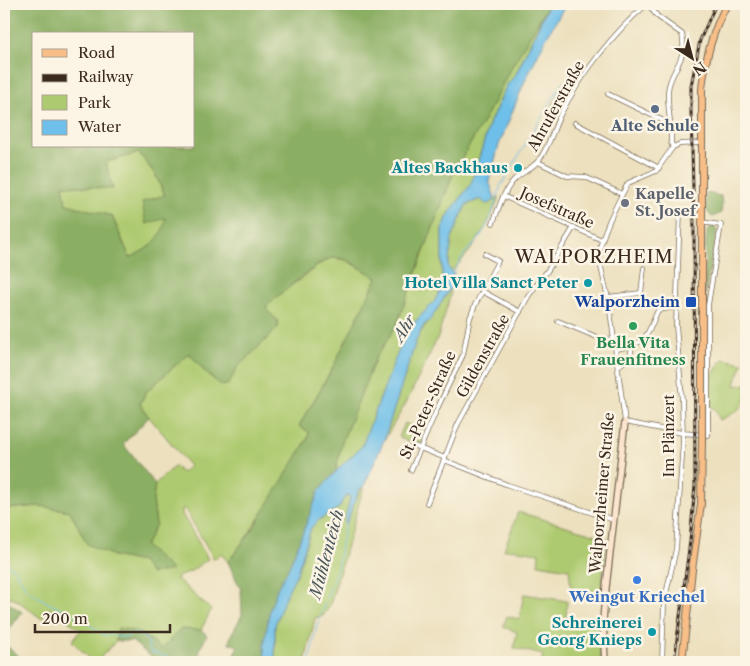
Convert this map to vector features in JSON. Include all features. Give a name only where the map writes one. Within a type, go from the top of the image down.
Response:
[{"type":"main road","points":[[682,662],[701,504],[702,442],[705,433],[701,256],[702,88],[705,63],[715,30],[727,4]]},
{"type":"street","points":[[648,4],[657,16],[682,34],[683,39],[682,56],[668,89],[671,143],[673,147]]},
{"type":"street","name":"Ahruferstraße","points":[[492,224],[515,178],[538,162],[550,141],[560,115],[605,44],[648,4]]},
{"type":"street","points":[[608,94],[670,124]]},
{"type":"street","points":[[575,123],[659,168],[673,147],[680,144],[701,143]]},
{"type":"street","points":[[538,162],[567,176],[585,177],[622,194]]},
{"type":"street","name":"Walporzheimer Straße","points":[[605,662],[603,620],[625,422],[608,297],[599,258],[602,240],[628,182],[649,175],[659,168]]},
{"type":"street","name":"Josefstraße","points":[[505,197],[602,240]]},
{"type":"street","name":"Im Plänzert","points":[[662,662],[664,603],[676,549],[683,441],[682,401],[676,343],[680,211],[678,210]]},
{"type":"street","points":[[625,422],[682,432],[705,433],[708,305],[721,225],[701,222]]},
{"type":"street","name":"Gildenstraße","points":[[427,503],[458,424],[529,295],[548,270],[574,227]]},
{"type":"street","name":"St.-Peter-Straße","points":[[411,470],[463,355],[470,318],[498,262],[485,254]]},
{"type":"street","points":[[608,297],[641,293],[644,268]]},
{"type":"street","points":[[482,291],[520,312]]},
{"type":"street","points":[[616,349],[641,343],[658,310],[676,307]]},
{"type":"street","points":[[558,320],[604,340],[614,339]]},
{"type":"street","points":[[618,366],[630,358],[632,346]]},
{"type":"street","points":[[412,445],[508,485],[614,520]]},
{"type":"green space","points":[[4,4],[549,4],[509,71],[488,113],[453,174],[396,326],[376,357],[342,442],[335,474],[319,491],[288,570],[278,587],[270,609],[264,646],[265,662],[231,662],[238,646],[229,643],[231,635],[242,615],[241,590],[228,562],[251,532],[308,438],[309,432],[299,426],[331,371],[377,278],[344,259],[332,258],[326,260],[267,305],[267,310],[278,321],[278,328],[237,368],[229,384],[222,386],[206,373],[189,353],[146,392],[140,404],[149,417],[123,444],[155,484],[153,500],[156,524],[145,546],[172,570],[151,574],[142,562],[113,556],[87,544],[70,511],[40,506],[4,509]],"holes":[[[139,153],[155,174],[165,195],[142,202],[146,224],[166,218],[164,226],[154,242],[130,258],[112,216],[66,204],[63,185],[113,189],[106,162]]]},
{"type":"green space","points":[[547,6],[516,74],[507,85],[490,122],[471,184],[449,214],[442,230],[442,287],[434,302],[408,329],[362,447],[335,474],[341,442],[376,357],[396,326],[453,174]]},
{"type":"green space","points":[[565,81],[572,85],[558,111],[551,108]]},
{"type":"green space","points":[[139,153],[155,174],[165,196],[146,223],[167,217],[158,238],[144,250],[130,258],[112,216],[66,204],[63,185],[112,189],[106,162]]},
{"type":"green space","points":[[706,193],[721,196],[721,213],[713,217],[708,213],[706,207]]},
{"type":"green space","points":[[499,197],[480,237],[452,271],[448,267],[452,238],[466,205],[481,199],[487,204]]},
{"type":"green space","points":[[712,226],[717,231],[704,299],[706,239],[707,231]]},
{"type":"green space","points":[[331,258],[346,260],[378,278],[331,371],[299,426],[309,432],[308,438],[260,517],[228,562],[221,553],[214,559],[185,509],[182,509],[182,514],[208,559],[191,571],[176,578],[211,610],[201,630],[180,629],[162,649],[139,632],[118,628],[116,641],[100,658],[104,662],[93,662],[72,641],[81,630],[49,608],[42,619],[18,601],[4,594],[4,588],[8,581],[4,572],[4,509],[40,506],[70,511],[87,544],[113,556],[171,571],[145,546],[156,524],[153,500],[155,484],[175,466],[181,473],[190,466],[140,404],[146,392],[189,353],[206,373],[228,384],[236,368],[278,328],[278,321],[267,310],[266,305],[320,264]]},
{"type":"green space","points":[[450,289],[451,293],[438,337],[406,403],[384,440],[416,341]]},
{"type":"green space","points":[[723,359],[743,363],[735,386],[746,384],[747,391],[741,407],[720,420],[714,408],[711,408],[709,380]]},
{"type":"green space","points":[[405,423],[421,430],[419,434],[424,436],[419,447],[399,437]]},
{"type":"green space","points":[[364,486],[330,605],[323,616],[315,618],[305,662],[275,662],[275,625],[285,597],[297,573],[311,528],[320,519],[340,507],[342,501],[349,494],[350,498],[344,523],[346,524],[360,490]]},
{"type":"green space","points":[[518,512],[607,538],[601,592],[571,588],[569,569],[538,564],[539,553],[504,550]]},
{"type":"green space","points":[[524,594],[567,601],[566,618],[597,622],[601,662],[541,662],[543,655],[514,648],[517,632],[503,627],[507,616],[519,619]]},
{"type":"green space","points":[[4,600],[22,612],[4,637]]},
{"type":"green space","points":[[118,628],[139,632],[162,649],[180,629],[201,630],[207,635],[198,653],[212,662],[157,662],[132,641],[116,641]]},
{"type":"green space","points":[[4,644],[26,662],[4,662]]},
{"type":"water","points":[[549,4],[566,4],[546,38],[524,83],[499,145],[489,181],[495,198],[491,203],[486,204],[480,199],[466,205],[452,238],[448,267],[456,277],[454,282],[431,319],[424,325],[416,341],[384,440],[364,486],[359,490],[346,524],[344,523],[350,498],[348,494],[340,507],[320,519],[311,528],[297,573],[285,597],[275,625],[275,662],[265,662],[264,646],[270,609],[278,587],[288,570],[319,491],[362,446],[408,329],[434,302],[442,287],[442,230],[449,214],[471,184],[490,122],[507,85],[516,74]]},
{"type":"waterway","points":[[454,272],[464,254],[479,239],[490,220],[500,187],[563,81]]},
{"type":"waterway","name":"Mühlenteich","points":[[309,662],[317,625],[337,569],[345,523]]},
{"type":"waterway","points":[[4,562],[15,570],[27,590],[52,605],[68,611],[106,636],[110,634],[118,637],[128,637],[130,634],[139,634],[149,642],[148,646],[151,652],[185,662]]},
{"type":"railway","points":[[674,662],[690,541],[695,486],[694,227],[691,86],[700,40],[716,4]]},
{"type":"place","name":"Alte Schule","points":[[655,109]]},
{"type":"place","name":"Altes Backhaus","points":[[518,168]]},
{"type":"place","name":"Kapelle St. Josef","points":[[625,203]]},
{"type":"place","name":"Hotel Villa Sanct Peter","points":[[588,283]]},
{"type":"place","name":"Walporzheim","points":[[691,302]]},
{"type":"place","name":"Bella Vita Frauenfitness","points":[[633,326]]},
{"type":"place","name":"Weingut Kriechel","points":[[637,580]]},
{"type":"place","name":"Schreinerei Georg Knieps","points":[[652,632]]},
{"type":"district","name":"WALPORZHEIM","points":[[594,257]]},
{"type":"water label","name":"Ahr","points":[[404,328]]}]
